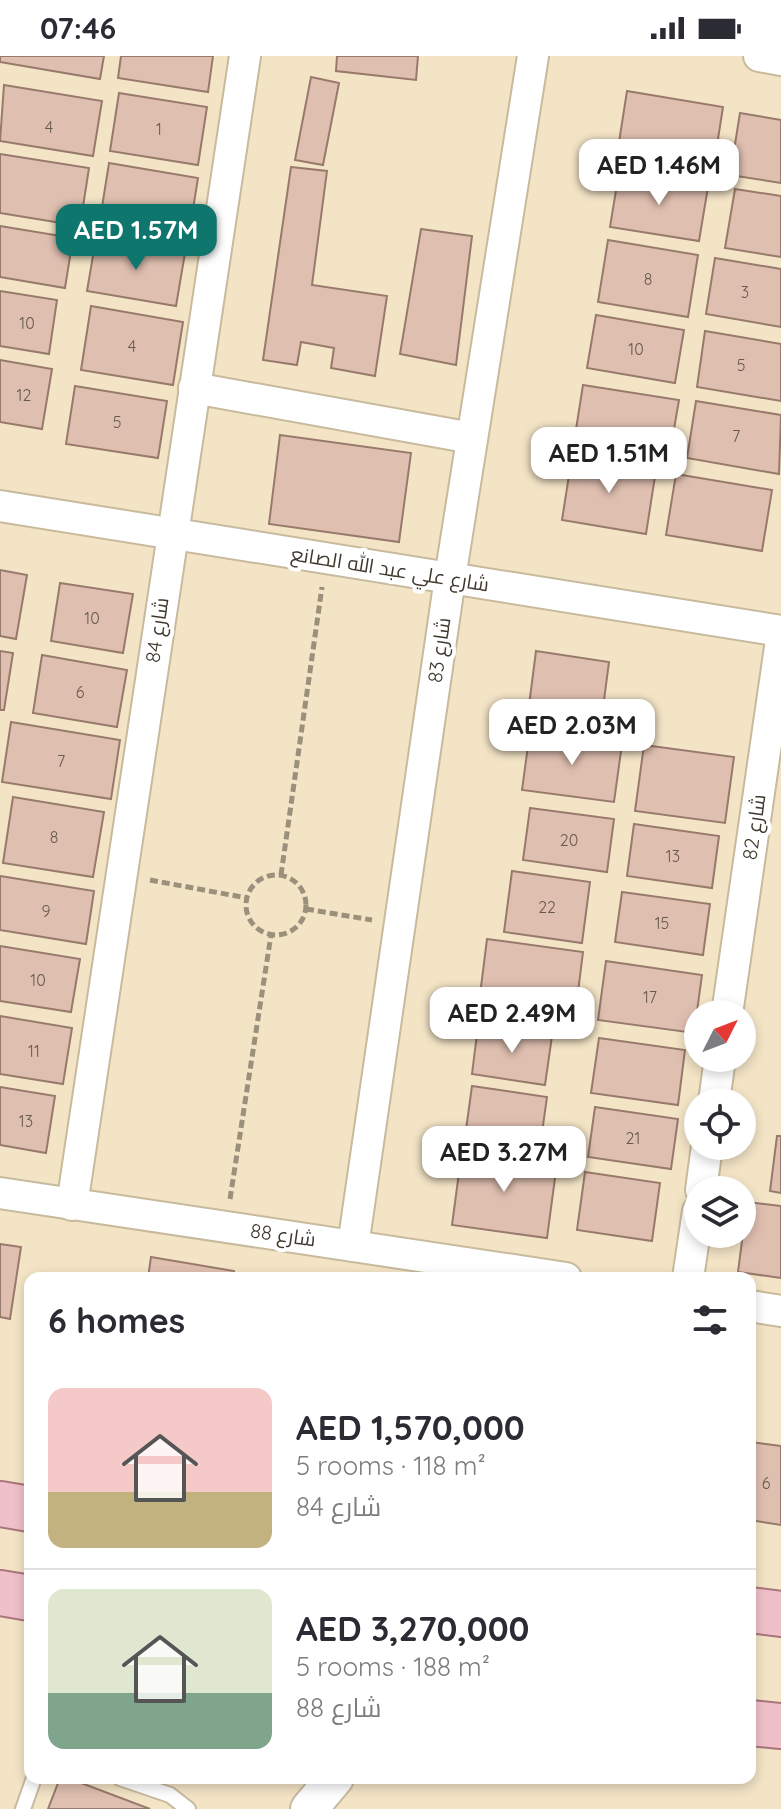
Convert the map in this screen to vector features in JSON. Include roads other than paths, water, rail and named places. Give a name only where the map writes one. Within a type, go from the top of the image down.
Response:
[{"type":"main road","points":[[0,1504],[24,1508]]},
{"type":"main road","points":[[0,1593],[24,1597]]},
{"type":"main road","points":[[756,1611],[781,1614]]},
{"type":"main road","points":[[756,1724],[781,1726]]},
{"type":"street","name":"شارع 84","points":[[72,1205],[245,56]]},
{"type":"street","name":"شارع 83","points":[[353,1246],[450,578],[533,56]]},
{"type":"street","points":[[759,56],[781,60]]},
{"type":"street","points":[[194,388],[472,438]]},
{"type":"street","name":"شارع علي عبد الله الصانع","points":[[0,506],[781,631]]},
{"type":"street","name":"شارع 82","points":[[729,1000],[781,640]]},
{"type":"street","name":"شارع 88","points":[[0,1193],[526,1272]]},
{"type":"street","points":[[689,1272],[692,1248]]},
{"type":"street","points":[[756,1307],[781,1311]]},
{"type":"street","points":[[306,1784],[308,1809]]},
{"type":"street","points":[[308,1809],[330,1784]]},
{"type":"lane","points":[[23,1809],[32,1784]]},
{"type":"lane","points":[[138,1784],[170,1795],[188,1809]]}]
